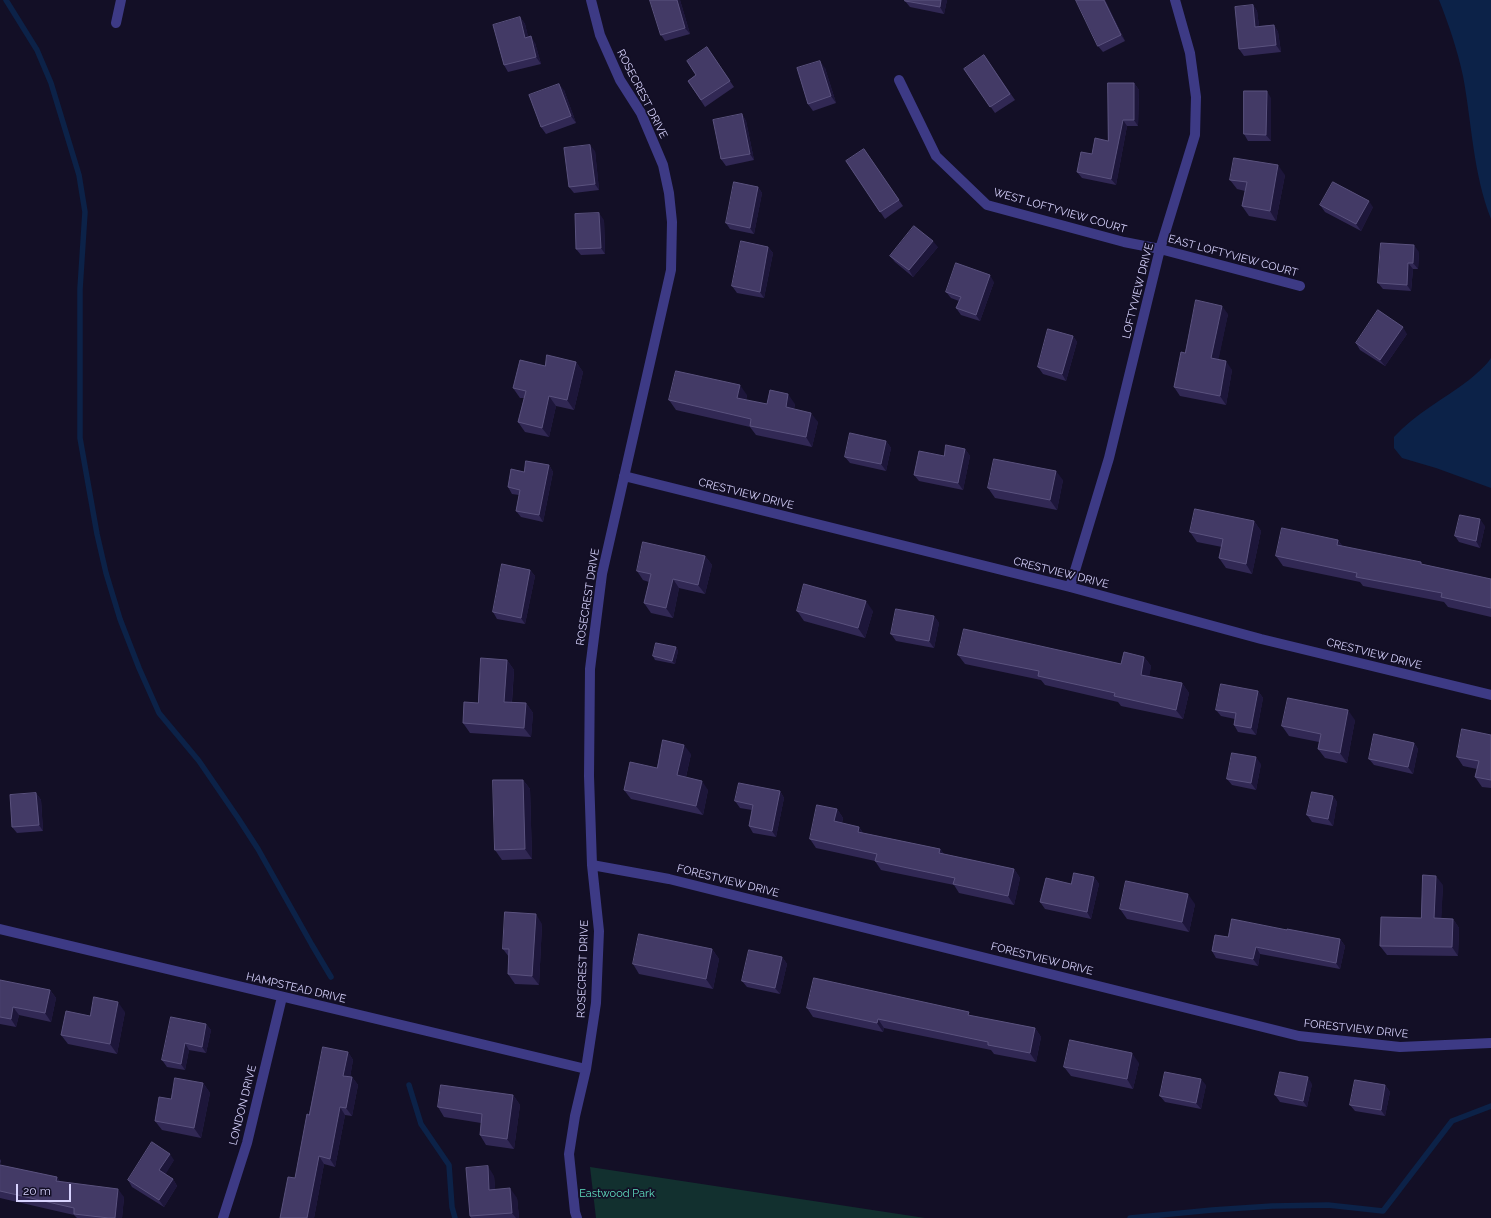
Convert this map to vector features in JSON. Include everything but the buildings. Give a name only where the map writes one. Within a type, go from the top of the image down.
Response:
[{"type":"street","points":[[116,23],[121,0]]},
{"type":"street","name":"ROSECREST DRIVE","points":[[577,1218],[575,1212],[569,1154],[575,1116],[586,1069],[596,1003],[599,931],[592,865],[589,776],[590,669],[602,574],[672,270],[672,222],[669,193],[663,165],[641,114],[620,80],[600,35],[591,0]]},
{"type":"street","name":"LOFTYVIEW DRIVE","points":[[1070,587],[1109,458],[1160,249],[1195,135],[1196,97],[1191,61],[1175,0]]},
{"type":"street","name":"WEST LOFTYVIEW COURT","points":[[899,80],[936,156],[987,205],[1124,242],[1160,249]]},
{"type":"street","name":"EAST LOFTYVIEW COURT","points":[[1160,249],[1300,286]]},
{"type":"street","name":"CRESTVIEW DRIVE","points":[[624,476],[1070,587],[1261,639],[1491,695]]},
{"type":"street","name":"FORESTVIEW DRIVE","points":[[592,865],[669,879],[1299,1036],[1400,1047],[1491,1043]]},
{"type":"street","name":"HAMPSTEAD DRIVE","points":[[0,929],[586,1069]]},
{"type":"street","name":"LONDON DRIVE","points":[[223,1218],[247,1144],[282,997]]},
{"type":"green space","name":"Eastwood Park","points":[[590,1167],[925,1218],[596,1218]]},
{"type":"water","points":[[1439,0],[1491,0],[1491,219],[1480,184],[1461,66]]},
{"type":"water","points":[[1491,358],[1491,488],[1436,468],[1402,458],[1394,448],[1394,437],[1420,414],[1469,380],[1484,367]]},
{"type":"waterway","points":[[6,0],[37,50],[51,83],[79,175],[85,212],[80,289],[80,438],[97,534],[106,573],[120,619],[139,668],[159,713],[199,761],[238,818],[258,849],[331,977]]},
{"type":"waterway","points":[[409,1085],[421,1124],[449,1165],[452,1207],[455,1218]]},
{"type":"waterway","points":[[1130,1218],[1272,1206],[1328,1205],[1383,1211],[1452,1121],[1491,1106]]}]
